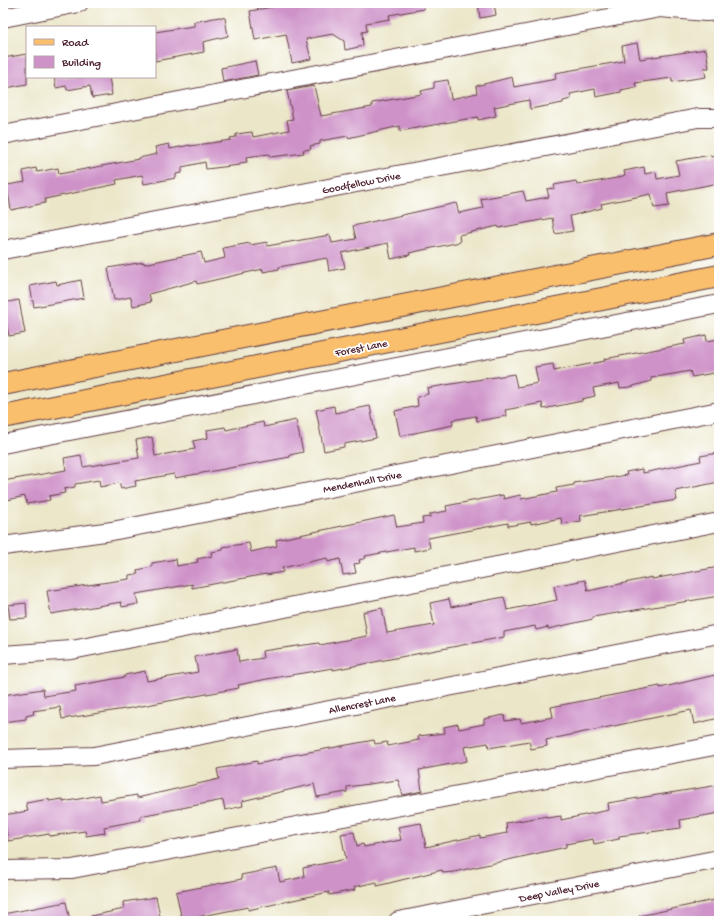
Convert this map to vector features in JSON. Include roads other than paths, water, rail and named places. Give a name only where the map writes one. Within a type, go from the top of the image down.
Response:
[{"type":"main road","points":[[3,384],[719,244]]},
{"type":"main road","name":"Forest Lane","points":[[3,417],[719,276]]},
{"type":"street","points":[[3,18],[79,3]]},
{"type":"street","points":[[3,135],[660,8],[706,12],[719,11]]},
{"type":"street","name":"Goodfellow Drive","points":[[3,250],[698,118],[719,118]]},
{"type":"street","points":[[3,444],[719,304]]},
{"type":"street","name":"Mendenhall Drive","points":[[3,546],[112,531],[719,411]]},
{"type":"street","points":[[3,655],[72,650],[719,522]]},
{"type":"street","name":"Allencrest Lane","points":[[3,759],[94,756],[719,634]]},
{"type":"street","points":[[3,870],[72,869],[719,745]]},
{"type":"street","name":"Deep Valley Drive","points":[[398,921],[719,859]]}]
